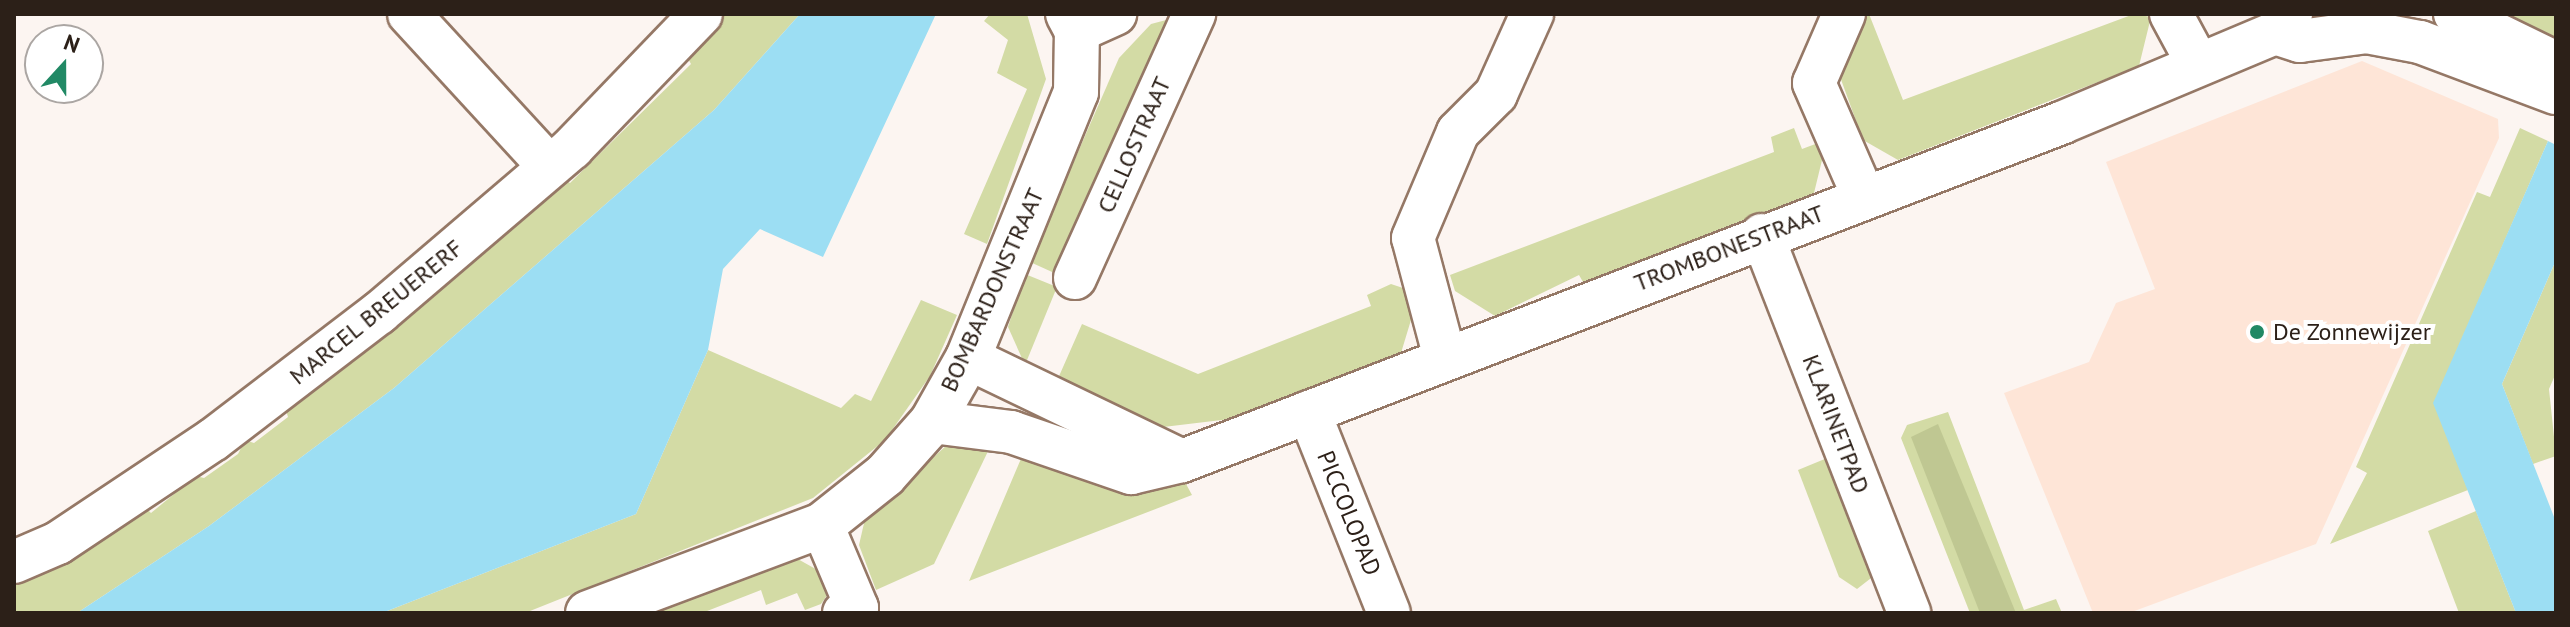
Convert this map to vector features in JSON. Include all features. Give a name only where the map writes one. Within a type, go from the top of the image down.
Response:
[{"type":"street","points":[[409,14],[549,166]]},
{"type":"street","name":"MARCEL BREUERERF","points":[[14,562],[58,543],[226,430],[379,313],[549,166],[701,14]]},
{"type":"street","name":"CELLOSTRAAT","points":[[1075,278],[1194,14]]},
{"type":"street","points":[[1445,358],[1413,238],[1458,132],[1496,94],[1532,14]]},
{"type":"street","points":[[1844,14],[1814,83],[1863,195]]},
{"type":"street","points":[[2171,14],[2198,64]]},
{"type":"street","points":[[2455,14],[2556,63]]},
{"type":"street","name":"BOMBARDONSTRAAT","points":[[588,613],[822,525],[885,475],[932,422],[968,358],[1076,92],[1087,20]]},
{"type":"street","name":"TROMBONESTRAAT","points":[[932,422],[1011,432],[1131,473],[1182,461],[2198,64],[2283,23],[2300,41],[2367,32],[2406,39],[2556,93]]},
{"type":"street","name":"KLARINETPAD","points":[[1762,235],[1909,613]]},
{"type":"street","points":[[968,358],[1182,461]]},
{"type":"street","name":"PICCOLOPAD","points":[[1309,412],[1389,613]]},
{"type":"street","points":[[822,525],[854,611]]},
{"type":"shaded area","name":"De Zonnewijzer","points":[[2362,61],[2498,119],[2499,138],[2316,544],[2129,613],[2093,613],[2004,393],[2089,362],[2116,303],[2155,289],[2106,162]]},
{"type":"green space","points":[[717,14],[800,14],[714,110],[394,388],[209,526],[77,613],[14,613],[14,582],[143,505],[151,513],[196,476],[204,478],[238,454],[245,440],[254,443],[288,417],[285,407],[561,177],[570,183],[691,64],[686,55]]},
{"type":"green space","points":[[990,14],[1027,14],[1046,79],[987,244],[964,234],[1027,89],[997,73],[1008,40],[984,21]]},
{"type":"green space","points":[[1858,14],[1869,14],[1903,100],[2134,14],[2151,17],[2139,66],[1898,160],[1863,140],[1839,74]]},
{"type":"green space","points":[[2489,14],[2556,14],[2556,48]]},
{"type":"green space","points":[[1170,19],[1061,276],[1030,262],[1119,58],[1151,24]]},
{"type":"green space","points":[[1794,128],[1802,149],[1818,143],[1823,156],[1814,193],[1583,282],[1579,275],[1495,316],[1455,291],[1450,275],[1774,152],[1771,137]]},
{"type":"green space","points":[[2520,128],[2548,141],[2434,403],[2468,490],[2330,544],[2367,473],[2356,467],[2477,192],[2490,197]]},
{"type":"green space","points":[[2556,260],[2556,373],[2549,389],[2556,456],[2533,464],[2502,384]]},
{"type":"green space","points":[[1025,274],[1057,287],[1025,365],[1008,327]]},
{"type":"green space","points":[[1391,284],[1406,289],[1414,310],[1401,353],[1230,419],[1155,428],[1056,383],[1082,324],[1198,374],[1371,306],[1367,295]]},
{"type":"green space","points":[[921,300],[957,315],[930,376],[885,440],[813,498],[525,613],[382,613],[636,514],[708,350],[841,408],[855,394],[871,401]]},
{"type":"green space","points":[[1948,412],[2024,610],[2056,599],[2062,613],[1970,613],[1901,438],[1907,425]]},
{"type":"green space","points":[[1938,424],[2016,613],[1980,613],[1911,437]]},
{"type":"green space","points":[[947,445],[991,445],[934,564],[876,590],[859,545],[865,519]]},
{"type":"green space","points":[[1023,454],[1125,483],[1186,484],[1192,495],[969,581]]},
{"type":"green space","points":[[1832,456],[1875,575],[1857,589],[1839,577],[1798,470]]},
{"type":"green space","points":[[2476,511],[2516,613],[2459,613],[2428,531]]},
{"type":"green space","points":[[796,558],[821,572],[828,594],[821,604],[805,610],[797,593],[766,605],[761,590],[702,613],[644,613]]},
{"type":"water","points":[[800,14],[936,14],[823,257],[760,229],[723,269],[708,350],[636,514],[382,613],[77,613],[209,526],[394,388],[714,110]]},
{"type":"water","points":[[2548,141],[2556,145],[2556,260],[2502,384],[2556,522],[2556,613],[2516,613],[2433,403]]},
{"type":"place","name":"De Zonnewijzer","points":[[2257,332]]}]
